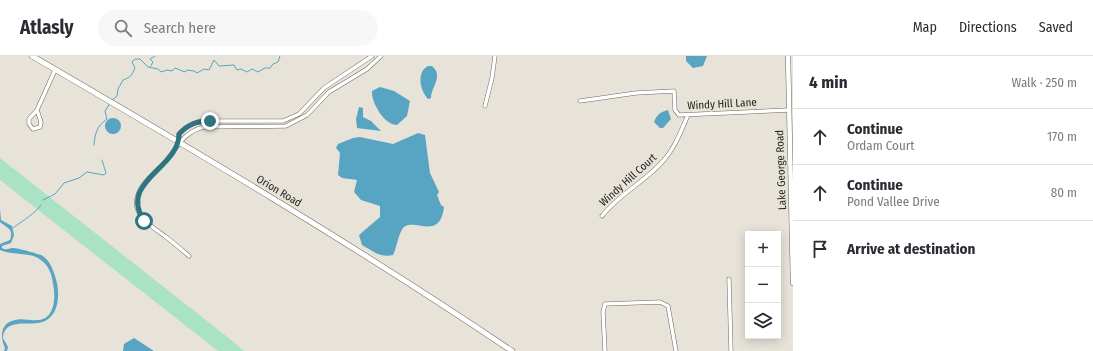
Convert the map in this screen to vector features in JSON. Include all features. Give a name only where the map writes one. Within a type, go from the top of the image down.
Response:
[{"type":"main road","name":"Orion Road","points":[[32,56],[179,142],[427,295],[512,351]]},
{"type":"street","points":[[179,142],[179,134],[189,125],[201,121],[279,121],[299,114],[317,94],[372,56]]},
{"type":"street","points":[[189,256],[144,221],[137,206],[138,193],[143,185],[166,160],[179,142],[193,131],[204,127],[279,127],[298,121],[307,115],[322,98],[367,68],[381,56]]},
{"type":"street","points":[[485,106],[492,78],[495,56]]},
{"type":"street","name":"Lake George Road","points":[[788,56],[793,283]]},
{"type":"street","points":[[37,110],[41,125],[38,129],[33,129],[29,124],[29,119],[37,110],[55,70]]},
{"type":"street","points":[[337,80],[340,85]]},
{"type":"street","name":"Windy Hill Lane","points":[[580,101],[636,93],[674,91],[675,110],[680,115],[789,110]]},
{"type":"street","name":"Windy Hill Court","points":[[602,216],[614,202],[663,161],[672,149],[688,115]]},
{"type":"street","points":[[215,121],[215,127]]},
{"type":"street","points":[[279,121],[279,127]]},
{"type":"street","points":[[189,125],[193,131]]},
{"type":"street","points":[[729,279],[731,351]]},
{"type":"street","points":[[605,351],[603,312],[605,304],[660,302],[668,306],[676,351]]},
{"type":"green space","points":[[0,158],[244,351],[218,351],[0,180]]},
{"type":"water","points":[[686,56],[707,56],[703,66],[693,68],[686,61]]},
{"type":"water","points":[[428,66],[432,66],[435,70],[437,78],[431,98],[428,99],[425,96],[420,82],[424,69]]},
{"type":"water","points":[[380,87],[394,91],[410,101],[407,116],[397,125],[387,121],[376,107],[372,96],[372,91]]},
{"type":"water","points":[[359,107],[363,108],[363,117],[371,121],[381,131],[357,128],[356,119]]},
{"type":"water","points":[[668,110],[671,119],[663,128],[660,128],[654,122],[655,119],[660,114]]},
{"type":"water","points":[[113,118],[119,120],[121,126],[119,132],[113,134],[107,132],[105,126],[107,120]]},
{"type":"water","points":[[418,133],[425,135],[430,173],[439,192],[437,195],[441,205],[444,207],[442,217],[438,223],[432,226],[409,225],[404,227],[393,255],[380,255],[362,245],[359,235],[380,217],[380,206],[361,200],[354,192],[357,180],[342,178],[338,175],[340,153],[336,148],[338,144],[353,138],[360,137],[393,144]]},
{"type":"water","points":[[0,209],[1,220],[12,226],[14,235],[11,243],[2,246],[2,248],[19,249],[43,256],[52,268],[58,289],[58,301],[54,313],[50,318],[38,323],[16,324],[7,328],[4,332],[3,338],[8,347],[7,351],[4,351],[5,348],[2,339],[2,331],[6,324],[18,319],[34,320],[43,319],[48,316],[53,307],[54,289],[47,266],[41,260],[31,255],[9,253],[0,250],[0,244],[10,240],[11,233],[9,229],[0,222]]},
{"type":"water","points":[[134,338],[154,351],[123,351],[124,344]]},
{"type":"waterway","points":[[151,66],[153,62],[150,59],[155,56]]},
{"type":"waterway","points":[[111,101],[117,96],[118,89],[123,80],[130,77],[133,72],[135,68],[132,62],[135,59],[140,59],[148,67],[158,69],[161,72],[167,70],[172,71],[175,68],[185,72],[187,70],[197,73],[204,69],[209,70],[214,60],[219,66],[234,65],[237,70],[241,69],[247,72],[252,69],[258,72],[265,68],[270,68],[273,64],[278,62],[280,56]]},
{"type":"waterway","points":[[94,145],[97,130],[107,119],[105,111],[110,103]]},
{"type":"waterway","points":[[43,200],[55,194],[64,183],[79,178],[87,172],[104,175],[106,173],[102,160]]},
{"type":"waterway","points":[[13,228],[32,214],[41,205]]},
{"type":"route","points":[[144,221],[137,206],[138,193],[143,185],[166,160],[179,142],[179,134],[184,129],[192,123],[210,121]]}]
